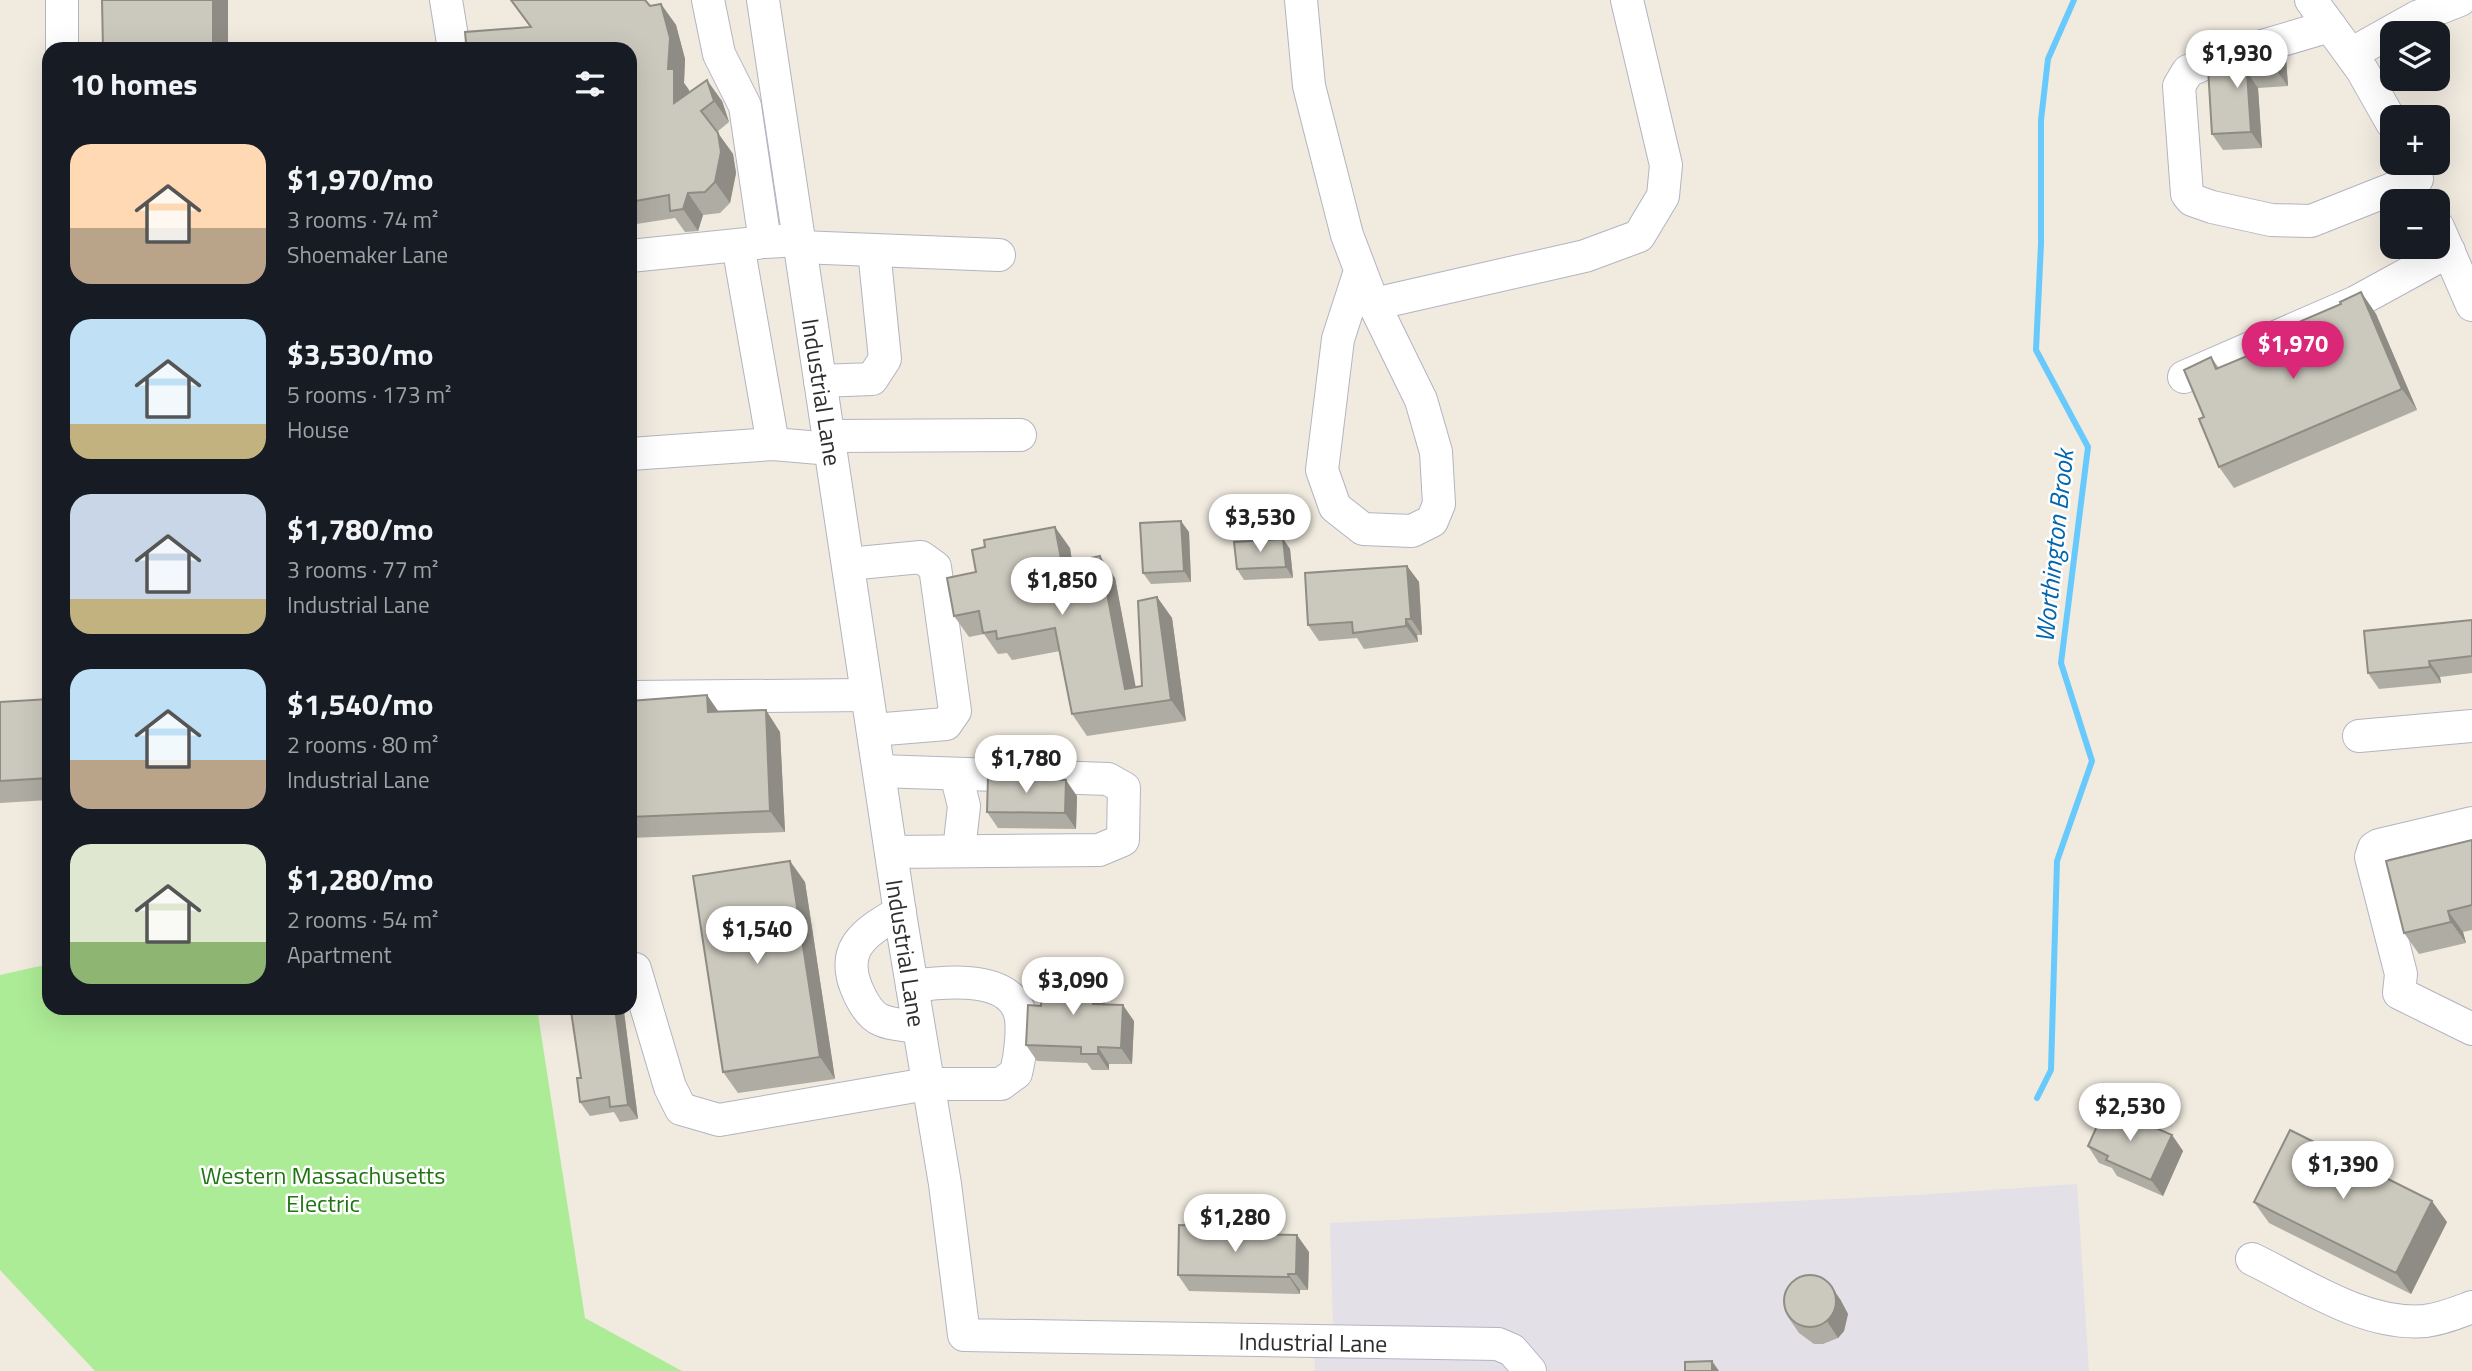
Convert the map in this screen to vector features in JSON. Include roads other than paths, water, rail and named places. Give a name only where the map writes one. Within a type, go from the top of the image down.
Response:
[{"type":"street","points":[[61,0],[62,42]]},
{"type":"street","points":[[446,0],[453,42]]},
{"type":"street","points":[[708,0],[719,54],[745,106],[752,244],[773,444]]},
{"type":"street","name":"Industrial Lane","points":[[763,0],[900,912],[945,1184],[964,1335],[1498,1344],[1512,1350],[1530,1371]]},
{"type":"street","points":[[1301,0],[1304,48],[1317,123],[1360,271],[1421,400],[1436,452],[1439,504],[1433,520],[1412,531],[1363,529],[1335,507],[1322,470],[1338,339],[1360,271]]},
{"type":"street","points":[[1374,304],[1585,256],[1639,236],[1663,196],[1666,165],[1627,0]]},
{"type":"street","points":[[2311,0],[2351,54],[2381,105]]},
{"type":"street","points":[[2351,54],[2417,17],[2460,0]]},
{"type":"street","points":[[2330,26],[2236,51],[2188,71],[2179,86],[2187,194],[2192,200],[2202,204],[2259,218],[2311,221],[2418,181]]},
{"type":"street","points":[[637,255],[752,244],[800,243],[874,250],[999,255]]},
{"type":"street","points":[[820,382],[872,379],[885,359],[874,250]]},
{"type":"street","points":[[2450,255],[2472,305]]},
{"type":"street","points":[[2184,377],[2356,302],[2415,259]]},
{"type":"street","points":[[637,454],[773,444],[1020,435]]},
{"type":"street","points":[[848,564],[921,556],[935,567],[955,711],[946,724],[873,730]]},
{"type":"street","points":[[637,697],[867,695]]},
{"type":"street","points":[[2359,736],[2472,726]]},
{"type":"street","points":[[879,771],[1108,779],[1124,788],[1123,839],[1099,850],[891,852]]},
{"type":"street","points":[[956,774],[964,806],[959,851]]},
{"type":"street","points":[[2472,823],[2379,845],[2374,848],[2371,857],[2401,974],[2399,993],[2472,1028]]},
{"type":"street","points":[[900,912],[868,930],[854,948],[851,968],[865,1006],[880,1020],[918,1027]]},
{"type":"street","points":[[637,976],[670,1087],[681,1109],[719,1120],[927,1084],[1001,1084],[1016,1073],[1021,1050],[1019,1009],[1005,993],[977,984],[946,981],[912,986]]},
{"type":"street","points":[[2252,1259],[2356,1309],[2379,1317],[2424,1321],[2472,1307]]},
{"type":"waterway","name":"Worthington Brook","points":[[2037,1098],[2051,1070],[2057,861],[2092,761],[2061,663],[2088,447],[2036,350],[2041,244],[2041,120],[2048,59],[2074,0]]},
{"type":"park label","name":"Western Massachusetts Electric","points":[[323,1189]]}]
